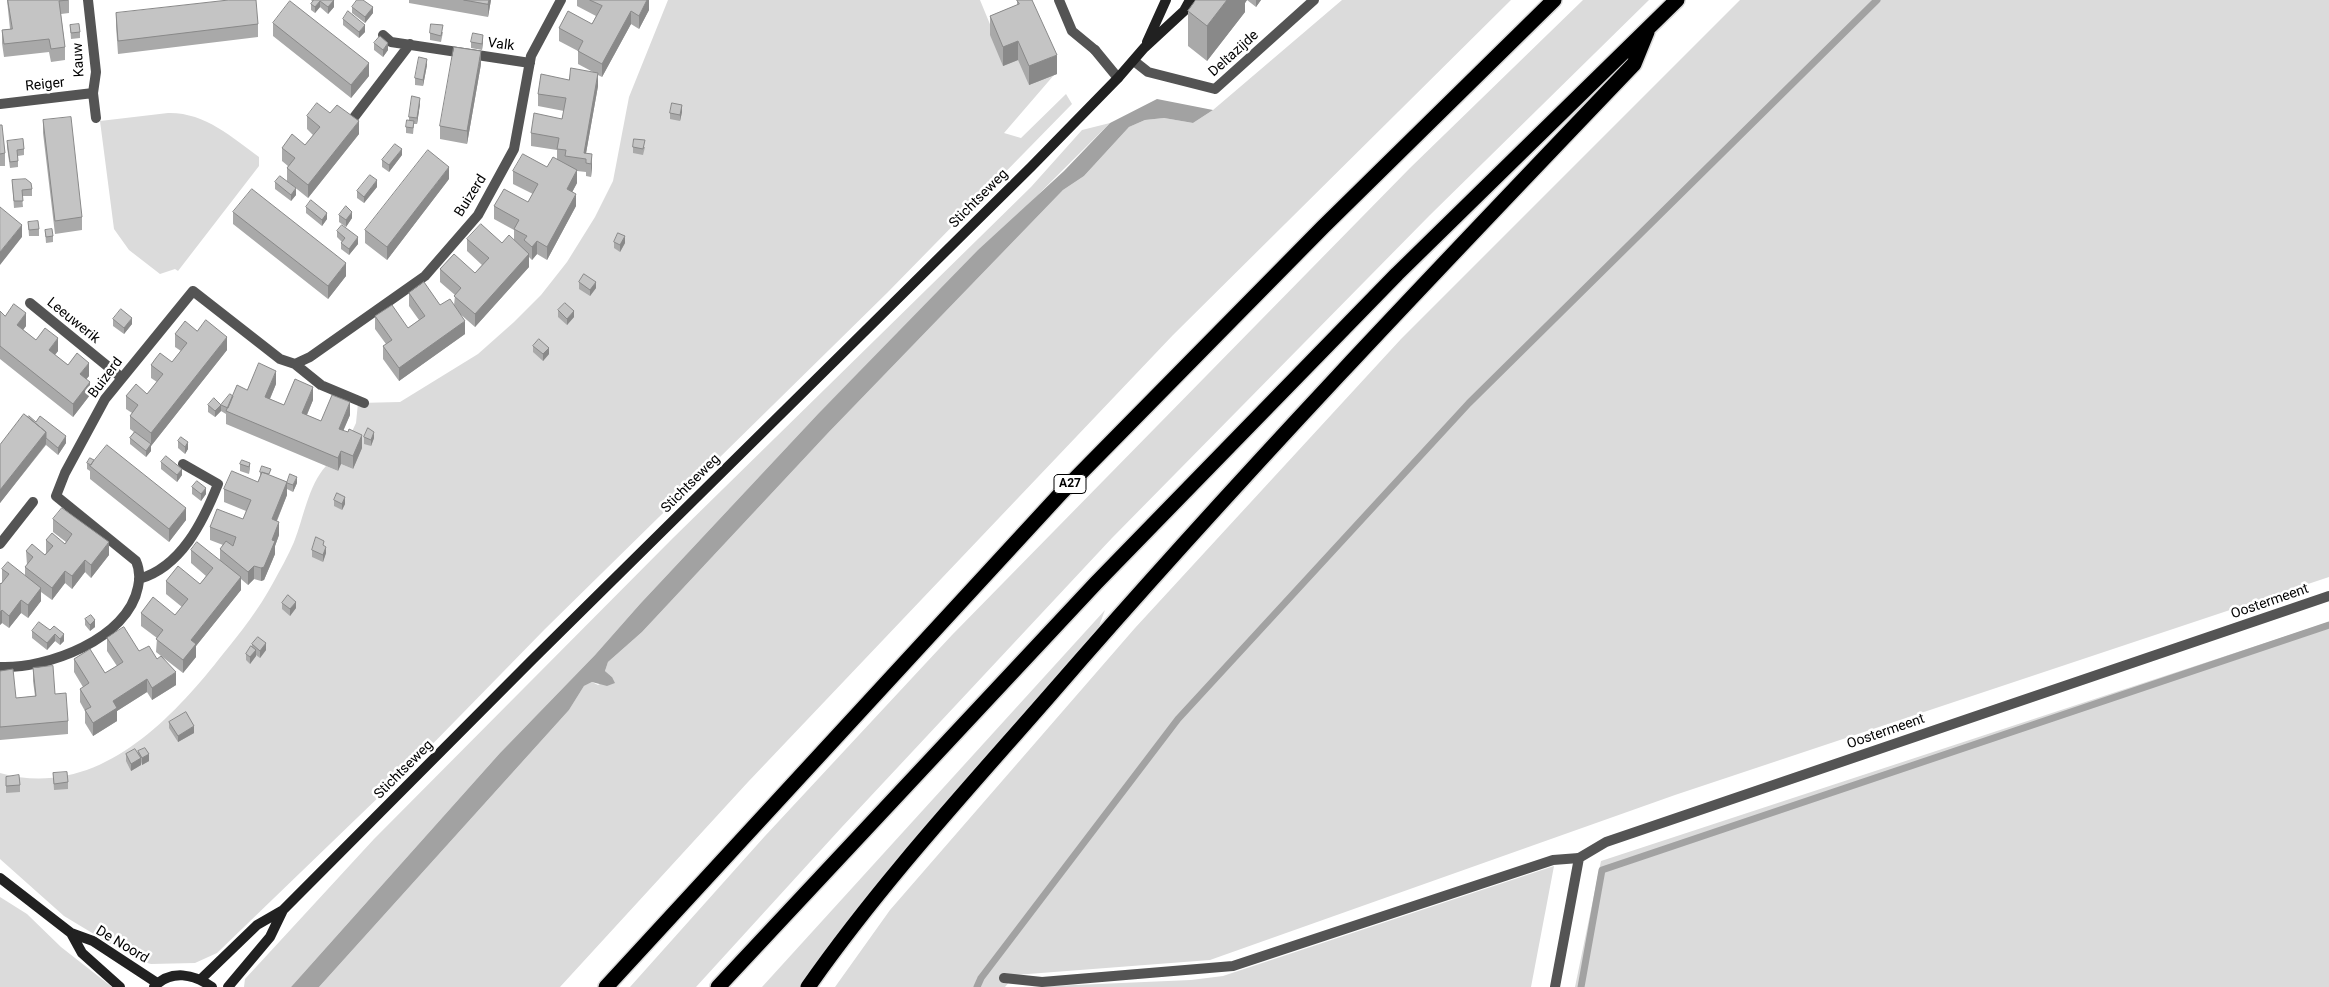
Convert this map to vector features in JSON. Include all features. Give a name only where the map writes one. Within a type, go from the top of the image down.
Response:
[{"type":"highway","name":"A27","points":[[606,987],[1062,492],[1323,227],[1554,0]]},
{"type":"highway","points":[[718,987],[1103,576],[1397,274],[1677,0]]},
{"type":"highway","points":[[808,987],[904,862],[1144,586],[1386,324],[1634,64],[1649,26]]},
{"type":"street","name":"Kauw","points":[[88,0],[96,72],[93,93],[96,118]]},
{"type":"street","name":"Buizerd","points":[[294,364],[310,357],[425,276],[473,222],[514,149],[531,56],[561,0]]},
{"type":"street","points":[[1059,0],[1072,31],[1095,50],[1118,78]]},
{"type":"street","name":"Stichtseweg","points":[[1144,48],[1166,0]]},
{"type":"street","name":"Stichtseweg","points":[[201,979],[257,925],[283,910],[1031,167],[1118,78],[1144,48],[1184,11],[1190,0]]},
{"type":"street","name":"Deltazijde","points":[[1134,61],[1148,72],[1216,89],[1314,0]]},
{"type":"street","name":"Valk","points":[[382,35],[391,42],[530,63]]},
{"type":"street","points":[[352,120],[410,44]]},
{"type":"street","name":"Reiger","points":[[0,104],[93,93]]},
{"type":"street","name":"Buizerd","points":[[139,579],[139,566],[130,555],[56,496],[65,473],[100,408],[193,291],[274,355],[287,363],[294,364],[322,385],[364,403]]},
{"type":"street","name":"Leeuwerik","points":[[30,303],[122,378]]},
{"type":"street","points":[[0,667],[33,665],[74,651],[109,631],[131,607],[139,579],[152,576],[171,562],[202,522],[218,484],[182,464]]},
{"type":"street","points":[[0,544],[33,502]]},
{"type":"street","name":"Oostermeent","points":[[1579,858],[1606,842],[2329,596]]},
{"type":"street","points":[[1004,978],[1042,982],[1233,966],[1553,860],[1579,858],[1555,987]]},
{"type":"street","name":"De Noord","points":[[0,878],[71,933],[93,941],[156,985]]},
{"type":"street","name":"Stichtseweg","points":[[228,987],[270,937],[283,910]]},
{"type":"street","name":"De Noord","points":[[71,933],[82,953],[120,987]]},
{"type":"street","points":[[156,985],[167,978],[178,975],[201,979],[212,987]]},
{"type":"shaded area","points":[[668,0],[980,0],[994,34],[1054,75],[1004,133],[1021,138],[1066,94],[1072,104],[887,293],[545,629],[414,763],[217,953],[195,963],[151,964],[137,960],[64,916],[0,859],[0,773],[35,778],[67,776],[98,765],[127,750],[154,729],[179,706],[202,680],[262,602],[292,547],[311,492],[326,466],[338,471],[341,464],[353,469],[348,440],[356,423],[358,403],[400,402],[478,354],[541,295],[567,262],[595,217],[613,181],[629,97]]},
{"type":"shaded area","points":[[1342,0],[1511,0],[1173,335],[748,782],[560,987],[319,987],[569,710],[584,686],[592,682],[598,685],[612,677],[605,671],[608,662],[642,632],[828,433],[1063,190],[1084,176],[1129,127],[1145,120],[1164,118],[1193,123],[1213,110]]},
{"type":"shaded area","points":[[1583,0],[1649,0],[1430,215],[1112,538],[841,828],[696,987],[630,987],[765,836],[952,635],[1410,168]]},
{"type":"shaded area","points":[[1740,0],[2329,0],[2329,577],[1675,795],[1210,960],[1015,975],[1005,987],[835,987],[890,910],[1135,628],[1401,339]]},
{"type":"shaded area","points":[[1157,99],[1213,110],[1193,123],[1164,118],[1145,120],[1129,127],[1084,176],[1063,190],[828,433],[642,632],[608,662],[605,671],[612,677],[615,683],[607,686],[592,682],[584,686],[569,710],[319,987],[291,987],[500,753],[595,655],[640,604],[817,415],[978,250],[1064,171],[1110,123]]},
{"type":"shaded area","points":[[168,113],[194,117],[217,127],[259,157],[259,166],[178,271],[175,269],[160,274],[129,250],[114,229],[100,121]]},
{"type":"shaded area","points":[[1110,123],[817,415],[640,604],[595,655],[500,753],[291,987],[244,987],[245,979],[374,839],[673,538],[1031,187],[1082,130]]},
{"type":"shaded area","points":[[1105,610],[1096,634],[852,915],[800,987],[762,987]]},
{"type":"shaded area","points":[[2329,622],[2329,987],[1575,987],[1601,861]]},
{"type":"shaded area","points":[[1554,866],[1531,987],[1029,987],[1191,980],[1223,976]]},
{"type":"shaded area","points":[[0,897],[27,914],[61,947],[112,987],[0,987]]},
{"type":"building","points":[[8,0],[68,0],[59,1],[65,47],[51,49],[49,39],[4,44],[2,30],[12,29]]},
{"type":"building","points":[[229,0],[256,0],[258,24],[118,41],[116,13]]},
{"type":"building","points":[[314,0],[334,0],[328,7],[320,1],[315,7],[311,4]]},
{"type":"building","points":[[357,0],[363,0],[373,7],[365,17],[352,7]]},
{"type":"building","points":[[464,0],[489,0],[488,4]]},
{"type":"building","points":[[590,0],[647,0],[639,16],[631,11],[602,64],[578,51],[583,41],[559,28],[568,11],[592,24],[602,6]]},
{"type":"building","points":[[1017,0],[1032,0],[1057,55],[1029,66],[1018,41],[1003,47],[990,16],[1019,4]]},
{"type":"building","points":[[1196,0],[1227,0],[1207,26],[1188,11]]},
{"type":"building","points":[[290,1],[369,63],[351,85],[273,23]]},
{"type":"building","points":[[348,11],[365,25],[359,32],[343,19]]},
{"type":"building","points":[[79,24],[80,32],[71,33],[70,25]]},
{"type":"building","points":[[431,24],[443,25],[441,36],[430,33]]},
{"type":"building","points":[[473,33],[483,35],[482,44],[471,42]]},
{"type":"building","points":[[380,36],[388,43],[383,50],[374,43]]},
{"type":"building","points":[[454,47],[481,51],[467,131],[440,126]]},
{"type":"building","points":[[419,57],[427,59],[423,80],[415,78]]},
{"type":"building","points":[[571,68],[598,73],[584,153],[592,154],[591,164],[586,163],[586,159],[565,156],[566,150],[557,149],[559,138],[531,133],[534,113],[562,119],[566,98],[538,94],[541,74],[569,80]]},
{"type":"building","points":[[412,96],[420,98],[417,118],[409,117]]},
{"type":"building","points":[[317,103],[330,113],[337,105],[359,121],[308,185],[287,168],[295,158],[282,148],[292,134],[305,145],[320,127],[307,116]]},
{"type":"building","points":[[672,103],[682,105],[680,115],[670,113]]},
{"type":"building","points":[[71,117],[82,217],[55,221],[43,120]]},
{"type":"building","points":[[407,120],[414,121],[413,128],[406,127]]},
{"type":"building","points":[[0,125],[2,125],[5,153],[0,154]]},
{"type":"building","points":[[23,139],[24,149],[17,150],[18,161],[10,162],[7,141]]},
{"type":"building","points":[[634,139],[645,140],[643,149],[633,147]]},
{"type":"building","points":[[395,144],[402,149],[389,165],[382,160]]},
{"type":"building","points":[[428,150],[449,167],[387,247],[365,230]]},
{"type":"building","points":[[523,154],[547,167],[553,157],[577,170],[567,189],[576,194],[547,247],[537,241],[532,247],[524,240],[527,236],[514,229],[519,220],[494,206],[504,189],[528,202],[538,184],[513,171]]},
{"type":"building","points":[[370,175],[377,180],[364,197],[357,191]]},
{"type":"building","points":[[280,176],[296,188],[291,195],[275,182]]},
{"type":"building","points":[[26,179],[31,183],[32,189],[22,190],[23,201],[14,201],[12,180]]},
{"type":"building","points":[[252,189],[346,263],[328,286],[233,212]]},
{"type":"building","points":[[311,200],[327,213],[322,220],[306,207]]},
{"type":"building","points":[[346,206],[352,212],[346,220],[339,215]]},
{"type":"building","points":[[0,207],[22,225],[0,252]]},
{"type":"building","points":[[38,221],[39,229],[29,230],[28,222]]},
{"type":"building","points":[[481,224],[502,243],[509,235],[529,254],[475,314],[454,296],[461,288],[440,269],[454,254],[475,273],[489,258],[467,239]]},
{"type":"building","points":[[342,225],[358,237],[349,249],[341,243],[345,238],[337,231]]},
{"type":"building","points":[[52,229],[53,236],[46,237],[45,230]]},
{"type":"building","points":[[618,233],[625,236],[620,245],[614,242]]},
{"type":"building","points":[[584,274],[596,282],[590,290],[579,282]]},
{"type":"building","points":[[424,282],[440,305],[450,299],[465,321],[399,368],[383,346],[392,340],[375,316],[392,305],[408,328],[425,316],[409,293]]},
{"type":"building","points":[[565,303],[574,311],[567,319],[558,310]]},
{"type":"building","points":[[14,304],[26,313],[17,325],[36,340],[45,328],[58,338],[49,350],[68,365],[77,353],[89,363],[80,374],[90,382],[73,404],[0,346],[0,311],[5,316]]},
{"type":"building","points":[[121,309],[132,318],[124,328],[113,319]]},
{"type":"building","points":[[206,320],[227,337],[151,433],[130,416],[138,405],[126,396],[136,384],[147,394],[163,374],[151,365],[160,353],[172,362],[187,343],[175,334],[185,321],[197,331]]},
{"type":"building","points":[[539,339],[549,348],[543,354],[533,346]]},
{"type":"building","points":[[259,363],[276,371],[265,397],[284,405],[295,379],[313,387],[302,413],[321,421],[332,395],[350,402],[339,429],[348,432],[349,429],[362,435],[353,456],[341,451],[338,458],[226,411],[237,385],[247,390]]},
{"type":"building","points":[[230,394],[233,396],[228,408],[221,405]]},
{"type":"building","points":[[214,398],[221,405],[215,411],[208,405]]},
{"type":"building","points":[[24,414],[46,432],[0,490],[0,445]]},
{"type":"building","points":[[29,416],[36,422],[40,416],[66,436],[58,448],[46,438],[46,432]]},
{"type":"building","points":[[368,428],[374,432],[371,440],[364,437]]},
{"type":"building","points":[[135,432],[151,444],[146,451],[130,438]]},
{"type":"building","points":[[181,437],[188,442],[185,447],[178,441]]},
{"type":"building","points":[[107,445],[186,508],[169,529],[90,466]]},
{"type":"building","points":[[166,456],[182,469],[177,475],[161,462]]},
{"type":"building","points":[[90,458],[94,460],[91,465],[87,463]]},
{"type":"building","points":[[242,460],[250,463],[249,467],[240,464]]},
{"type":"building","points":[[262,466],[271,469],[269,474],[260,472]]},
{"type":"building","points":[[232,471],[258,482],[262,472],[287,482],[272,519],[279,522],[272,540],[275,541],[264,567],[254,566],[248,572],[220,549],[226,541],[233,546],[236,537],[210,527],[217,509],[243,519],[251,500],[224,489]]},
{"type":"building","points":[[290,474],[297,477],[293,485],[287,483]]},
{"type":"building","points":[[197,481],[206,488],[201,494],[192,487]]},
{"type":"building","points":[[337,493],[345,497],[342,504],[334,500]]},
{"type":"building","points":[[62,508],[109,542],[91,565],[85,560],[72,576],[65,571],[52,588],[25,567],[33,557],[26,551],[32,544],[45,555],[53,546],[46,540],[52,533],[65,544],[72,534],[53,519]]},
{"type":"building","points":[[316,537],[324,541],[323,545],[326,547],[323,555],[312,550]]},
{"type":"building","points":[[197,542],[241,577],[191,640],[196,644],[183,660],[156,639],[163,630],[141,613],[153,597],[175,615],[188,599],[166,581],[178,566],[200,584],[213,568],[191,550]]},
{"type":"building","points":[[8,562],[41,588],[28,605],[21,600],[9,616],[2,610],[0,612],[0,583],[9,574],[2,569]]},
{"type":"building","points":[[288,595],[296,602],[290,609],[282,603]]},
{"type":"building","points":[[91,615],[95,620],[90,625],[85,619]]},
{"type":"building","points":[[39,622],[50,630],[54,626],[64,634],[60,639],[55,634],[47,643],[32,631]]},
{"type":"building","points":[[124,627],[139,651],[149,646],[157,659],[161,656],[176,672],[152,688],[147,679],[113,701],[117,708],[93,723],[85,710],[91,707],[80,689],[89,683],[74,659],[90,649],[105,673],[123,662],[107,638]]},
{"type":"building","points":[[258,637],[266,643],[260,651],[252,644]]},
{"type":"building","points":[[251,646],[256,650],[250,657],[246,654]]},
{"type":"building","points":[[53,666],[55,694],[66,693],[68,721],[0,727],[0,671],[13,669],[16,698],[36,696],[33,668]]},
{"type":"building","points":[[186,712],[194,726],[178,736],[169,722]]},
{"type":"building","points":[[145,748],[149,754],[142,758],[138,751]]},
{"type":"building","points":[[135,749],[141,758],[131,764],[126,754]]},
{"type":"building","points":[[67,772],[68,782],[54,784],[53,773]]},
{"type":"building","points":[[19,775],[20,785],[6,786],[6,777]]},
{"type":"waterway","points":[[977,987],[981,978],[1178,719],[1469,403],[1877,0]]},
{"type":"waterway","points":[[1581,987],[1602,870],[2329,625]]}]
